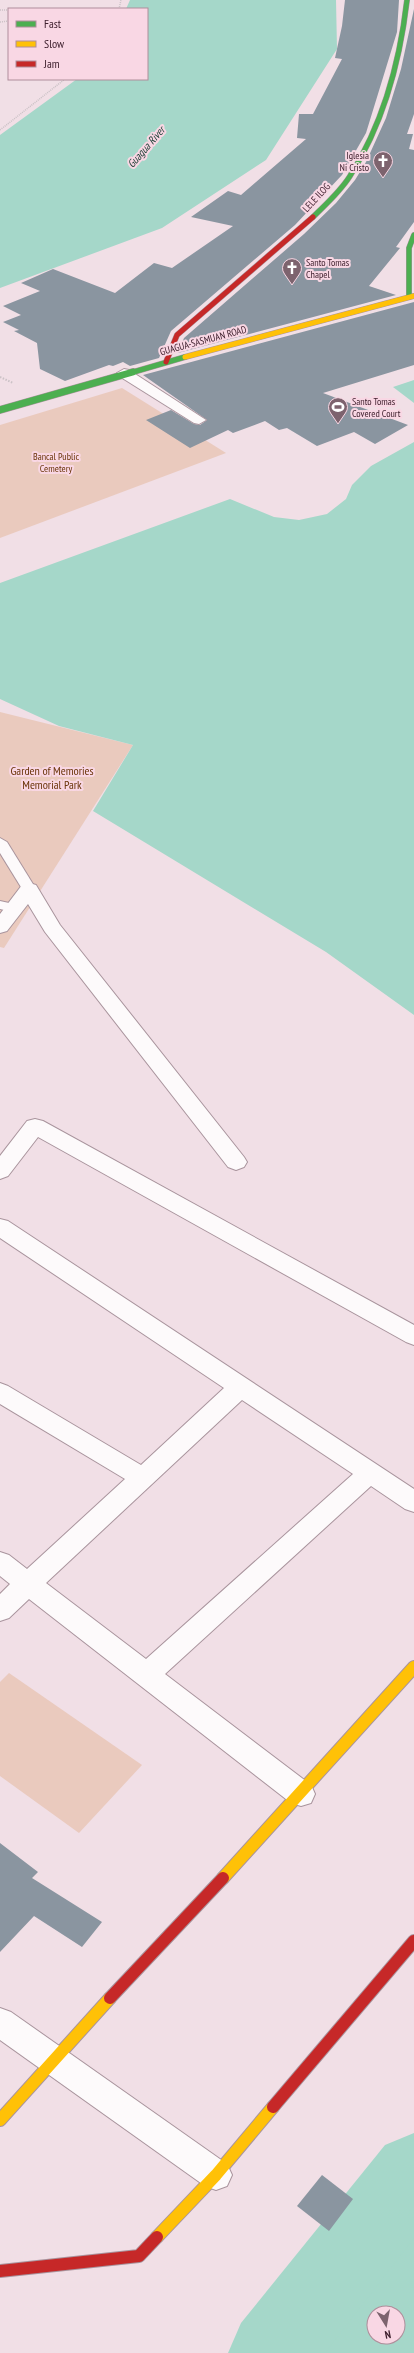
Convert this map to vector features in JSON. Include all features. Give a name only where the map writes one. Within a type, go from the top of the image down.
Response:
[{"type":"street","name":"LELE ILOG","points":[[166,362],[177,335],[301,229],[328,202],[349,177],[373,134],[404,32],[407,0]]},
{"type":"street","points":[[412,297],[409,248],[414,235]]},
{"type":"street","name":"GUAGUA-SASMUAN ROAD","points":[[0,410],[124,373],[412,297]]},
{"type":"street","points":[[124,373],[199,420]]},
{"type":"street","points":[[0,927],[6,907],[28,889],[52,928],[236,1162]]},
{"type":"street","points":[[0,1171],[35,1126],[414,1336]]},
{"type":"street","points":[[0,1227],[414,1502]]},
{"type":"street","points":[[0,1610],[242,1387]]},
{"type":"street","points":[[0,1392],[143,1478]]},
{"type":"street","points":[[146,1675],[370,1473]]},
{"type":"street","points":[[0,1562],[301,1794]]},
{"type":"street","points":[[0,2120],[53,2059],[301,1794],[414,1667]]},
{"type":"street","points":[[0,2270],[139,2256],[216,2175],[414,1941]]},
{"type":"street","points":[[0,2022],[216,2175]]},
{"type":"lane","points":[[0,842],[28,889]]},
{"type":"path","points":[[0,130],[64,80]]},
{"type":"green space","name":"Bancal Public Cemetery","points":[[122,388],[226,453],[0,538],[0,425]]},
{"type":"green space","name":"Garden of Memories Memorial Park","points":[[0,712],[133,745],[4,948],[0,947]]},
{"type":"green space","points":[[9,1673],[142,1765],[79,1833],[0,1776],[0,1682]]},
{"type":"water","name":"Guagua River","points":[[130,0],[336,0],[337,49],[266,160],[162,228],[0,288],[0,135],[76,80],[148,80],[148,8],[126,8]]},
{"type":"water","points":[[414,380],[414,403],[393,387]]},
{"type":"water","points":[[414,442],[414,1015],[326,952],[93,811],[133,745],[59,726],[0,699],[0,583],[230,499],[274,517],[299,520],[327,514],[346,499],[352,485],[371,466]]},
{"type":"water","points":[[414,2221],[414,2353],[306,2353]]},
{"type":"building","points":[[345,0],[399,0],[397,32],[366,133],[342,175],[295,225],[171,331],[159,358],[130,366],[123,362],[113,366],[109,365],[65,381],[40,369],[37,343],[14,331],[19,330],[3,322],[21,315],[3,306],[40,291],[21,283],[53,269],[115,293],[154,263],[172,268],[233,226],[191,217],[228,191],[241,195],[306,139],[297,138],[299,114],[313,114],[342,59],[335,58],[342,26]]},
{"type":"building","points":[[414,9],[414,114],[407,134],[413,134],[409,149],[414,150],[414,222],[396,247],[400,248],[369,286],[396,295],[178,353],[184,338],[304,234],[336,203],[355,180],[366,162],[386,118],[401,69]]},
{"type":"building","points":[[414,302],[414,365],[323,393],[408,425],[375,444],[354,432],[317,446],[287,428],[279,430],[265,421],[233,433],[228,430],[190,448],[146,420],[171,410],[194,424],[200,425],[207,420],[143,375]]},
{"type":"building","points":[[0,1843],[38,1872],[32,1878],[102,1922],[82,1947],[34,1916],[0,1952]]},
{"type":"building","points":[[322,2175],[353,2199],[329,2231],[297,2206]]},
{"type":"waterway","points":[[271,2353],[414,2173]]},
{"type":"traffic: fast","points":[[313,217],[346,182],[361,157],[371,136],[395,68],[407,0]]},
{"type":"traffic: fast","points":[[409,297],[409,248],[414,235]]},
{"type":"traffic: fast","points":[[0,410],[185,357]]},
{"type":"traffic: slow","points":[[185,357],[414,296]]},
{"type":"traffic: slow","points":[[223,1878],[301,1794],[414,1667]]},
{"type":"traffic: slow","points":[[0,2120],[110,1998]]},
{"type":"traffic: slow","points":[[157,2237],[216,2175],[273,2107]]},
{"type":"traffic: jam","points":[[166,362],[177,335],[313,217]]},
{"type":"traffic: jam","points":[[110,1998],[223,1878]]},
{"type":"traffic: jam","points":[[273,2107],[414,1941]]},
{"type":"traffic: jam","points":[[0,2271],[139,2256],[157,2237]]},
{"type":"place","name":"Iglesia Ni Cristo","points":[[383,178]]},
{"type":"place","name":"Santo Tomas Chapel","points":[[292,285]]},
{"type":"place","name":"Santo Tomas Covered Court","points":[[338,424]]}]
